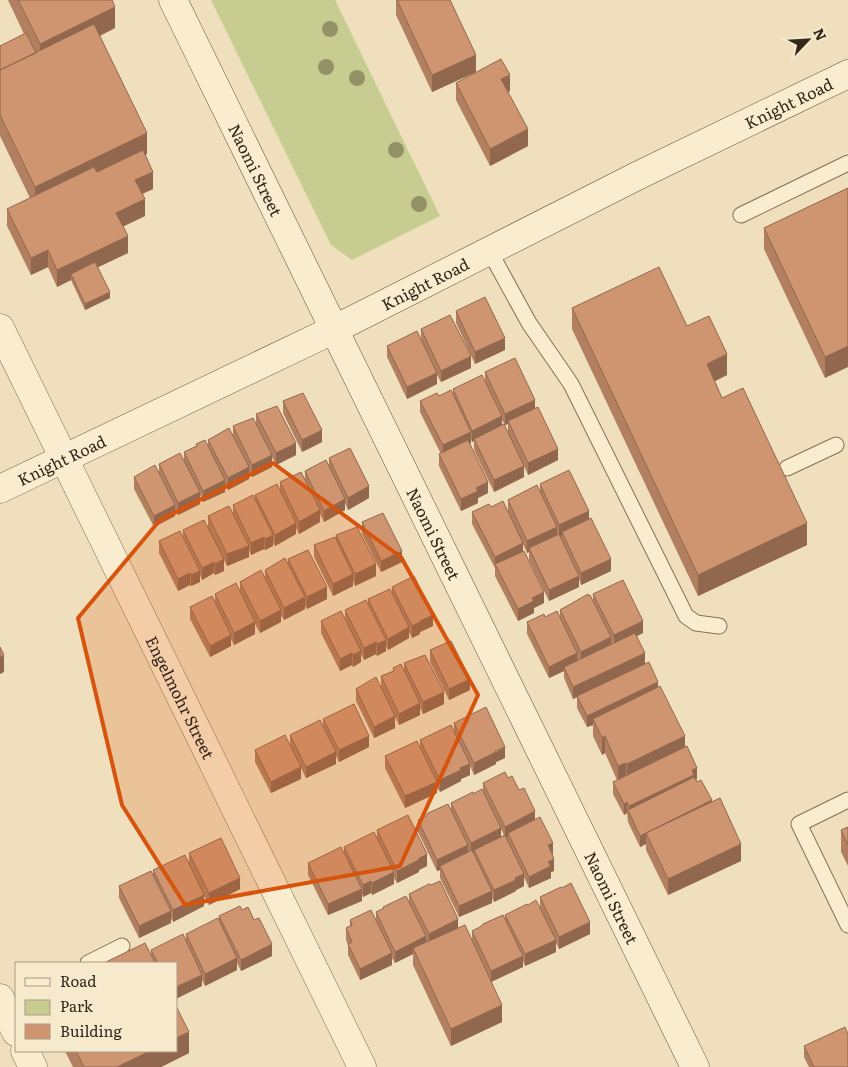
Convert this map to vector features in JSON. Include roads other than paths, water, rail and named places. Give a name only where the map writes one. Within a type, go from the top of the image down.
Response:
[{"type":"street","name":"Naomi Street","points":[[173,0],[695,1067]]},
{"type":"street","name":"Knight Road","points":[[0,489],[334,329],[490,252],[639,175],[848,74]]},
{"type":"street","name":"Engelmohr Street","points":[[0,328],[362,1067]]},
{"type":"street","points":[[7,1001],[15,1029]]},
{"type":"street","points":[[26,1052],[33,1067]]},
{"type":"lane","points":[[741,215],[848,163]]},
{"type":"lane","points":[[490,252],[529,323],[571,384],[686,616],[696,624],[719,626]]},
{"type":"lane","points":[[787,468],[836,445]]},
{"type":"lane","points":[[848,800],[799,824],[848,925]]},
{"type":"lane","points":[[90,962],[122,946]]}]
